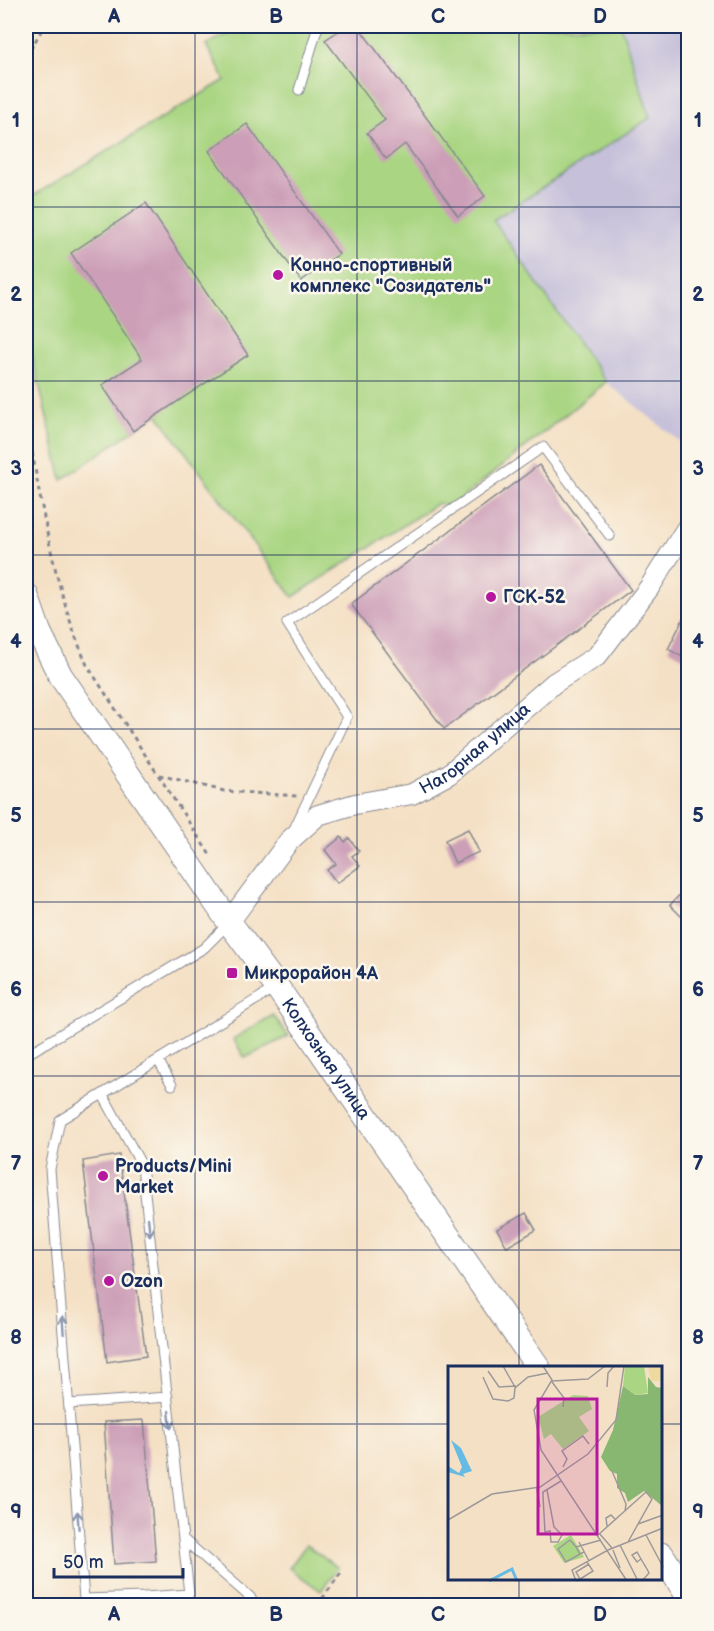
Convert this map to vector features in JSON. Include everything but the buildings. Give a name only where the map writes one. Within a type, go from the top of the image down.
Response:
[{"type":"street","name":"Нагорная улица","points":[[229,922],[289,840],[318,815],[355,804],[412,794],[449,774],[554,683],[597,656],[633,612],[688,526]]},
{"type":"street","name":"Колхозная улица","points":[[26,595],[39,632],[60,675],[537,1366]]},
{"type":"street","points":[[663,1557],[688,1596]]},
{"type":"lane","points":[[299,90],[318,26]]},
{"type":"lane","points":[[289,840],[346,717],[286,624],[543,447],[610,536]]},
{"type":"lane","points":[[26,1055],[204,948],[229,922]]},
{"type":"lane","points":[[103,1095],[142,1166],[189,1593],[144,1601],[84,1599],[50,1169],[60,1120],[277,987]]},
{"type":"lane","points":[[158,1060],[172,1085]]},
{"type":"lane","points":[[69,1404],[168,1397]]},
{"type":"lane","points":[[183,1539],[250,1597],[255,1605]]},
{"type":"path","points":[[26,57],[44,26]]},
{"type":"path","points":[[26,417],[64,606],[73,632],[87,665],[213,860]]},
{"type":"path","points":[[159,775],[224,791],[309,797]]},
{"type":"path","points":[[317,1605],[344,1570]]},
{"type":"shaded area","points":[[621,26],[688,26],[688,448],[606,382],[492,220],[650,118]]},
{"type":"green space","name":"Конно-спортивный комплекс \"Созидатель\"","points":[[241,26],[621,26],[650,118],[493,220],[606,382],[451,507],[438,503],[293,597],[157,414],[62,480],[26,330],[26,200],[225,80],[206,45]]},
{"type":"green space","points":[[273,1015],[289,1036],[245,1058],[233,1039]]},
{"type":"green space","points":[[306,1545],[338,1568],[321,1591],[289,1568]]},
{"type":"place","name":"Конно-спортивный комплекс \"Созидатель\"","points":[[278,275]]},
{"type":"place","name":"ГСК-52","points":[[491,597]]},
{"type":"place","name":"Микрорайон 4А","points":[[232,973]]},
{"type":"place","name":"Products/Mini Market","points":[[103,1176]]},
{"type":"place","name":"Ozon","points":[[109,1281]]}]
